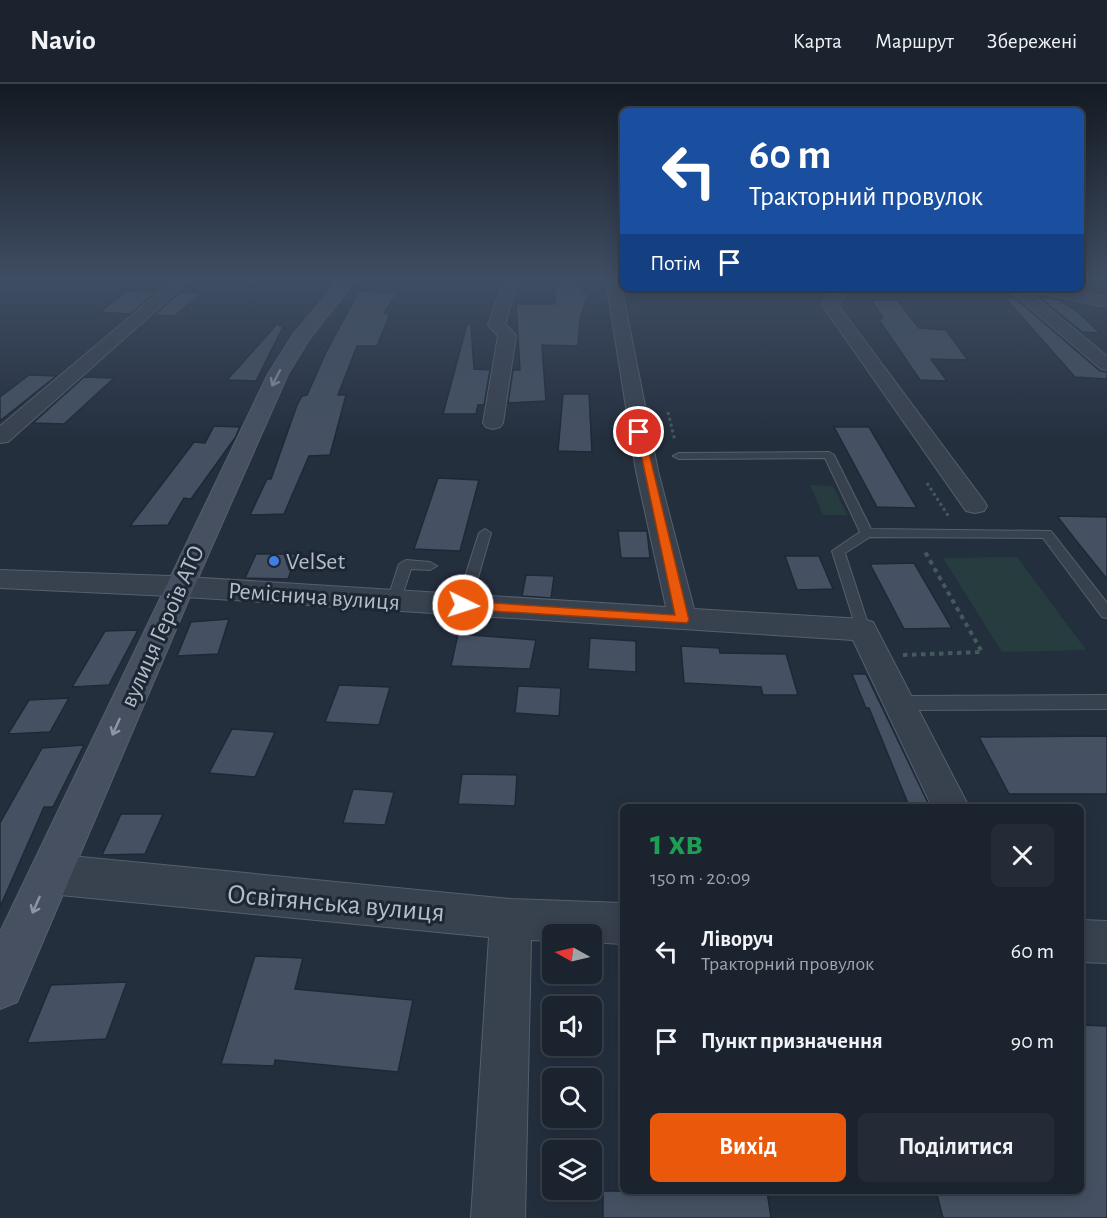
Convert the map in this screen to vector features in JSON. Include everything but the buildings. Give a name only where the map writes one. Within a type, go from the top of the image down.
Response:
[{"type":"street","points":[[0,437],[121,333]]},
{"type":"street","name":"вулиця Героїв АТО","points":[[0,986],[179,587],[278,374],[305,333]]},
{"type":"street","points":[[493,423],[507,335],[505,333]]},
{"type":"street","points":[[622,333],[647,471],[683,620]]},
{"type":"street","points":[[850,333],[975,506]]},
{"type":"street","points":[[1069,333],[1107,365]]},
{"type":"street","name":"Реміснича вулиця","points":[[0,579],[179,587],[683,620],[870,643]]},
{"type":"street","points":[[870,643],[950,804]]},
{"type":"street","name":"Освітянська вулиця","points":[[50,874],[511,919],[620,923]]},
{"type":"street","points":[[498,1218],[511,919]]},
{"type":"street","points":[[1084,941],[1107,942]]},
{"type":"lane","points":[[679,456],[829,455],[867,533]]},
{"type":"lane","points":[[463,605],[485,533]]},
{"type":"lane","points":[[870,643],[838,551],[867,533],[1047,534],[1107,613]]},
{"type":"lane","points":[[394,601],[406,564],[430,566]]},
{"type":"lane","points":[[900,703],[1107,702]]},
{"type":"path","points":[[668,412],[679,456]]},
{"type":"path","points":[[870,643],[982,652],[915,533]]},
{"type":"green space","points":[[810,485],[833,486],[847,515],[823,515]]},
{"type":"green space","points":[[1017,557],[1086,650],[1002,652],[943,558]]},
{"type":"place","name":"VelSet","points":[[274,561]]},
{"type":"route","points":[[463,605],[683,620],[639,432]]}]
